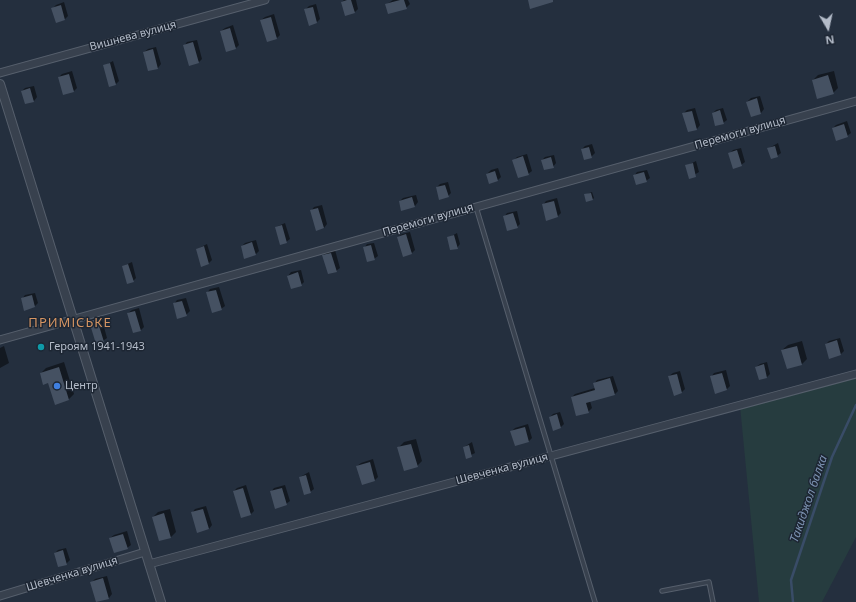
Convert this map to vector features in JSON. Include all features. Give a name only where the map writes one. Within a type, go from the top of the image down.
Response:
[{"type":"street","name":"Вишнева вулиця","points":[[0,73],[265,0]]},
{"type":"street","points":[[0,84],[160,602]]},
{"type":"street","name":"Перемоги вулиця","points":[[0,340],[856,101]]},
{"type":"street","name":"Шевченка вулиця","points":[[149,564],[856,374]]},
{"type":"street","name":"Шевченка вулиця","points":[[0,596],[145,552]]},
{"type":"lane","points":[[476,207],[595,602]]},
{"type":"lane","points":[[662,591],[709,582],[713,602]]},
{"type":"green space","points":[[856,374],[856,537],[822,602],[759,602],[740,406]]},
{"type":"building","points":[[351,0],[355,13],[345,16],[341,2]]},
{"type":"building","points":[[404,0],[407,9],[388,14],[385,4]]},
{"type":"building","points":[[528,0],[553,0],[553,2],[530,9]]},
{"type":"building","points":[[61,5],[65,20],[56,23],[51,8]]},
{"type":"building","points":[[313,7],[317,23],[309,26],[304,9]]},
{"type":"building","points":[[271,17],[277,39],[267,42],[260,20]]},
{"type":"building","points":[[230,28],[236,49],[226,52],[220,31]]},
{"type":"building","points":[[193,42],[199,63],[189,66],[183,45]]},
{"type":"building","points":[[153,49],[158,69],[148,71],[143,52]]},
{"type":"building","points":[[110,63],[116,85],[109,87],[103,65]]},
{"type":"building","points":[[69,74],[74,92],[63,95],[58,77]]},
{"type":"building","points":[[828,75],[834,94],[817,99],[812,80]]},
{"type":"building","points":[[30,88],[34,102],[25,104],[21,91]]},
{"type":"building","points":[[757,98],[761,114],[751,117],[746,102]]},
{"type":"building","points":[[720,110],[724,124],[715,126],[712,113]]},
{"type":"building","points":[[692,111],[697,130],[688,132],[682,113]]},
{"type":"building","points":[[844,124],[848,137],[836,141],[832,128]]},
{"type":"building","points":[[775,146],[778,157],[771,159],[767,148]]},
{"type":"building","points":[[589,147],[592,158],[584,160],[581,149]]},
{"type":"building","points":[[737,150],[742,166],[733,169],[728,153]]},
{"type":"building","points":[[523,156],[529,175],[518,178],[512,160]]},
{"type":"building","points":[[551,157],[554,168],[544,170],[541,160]]},
{"type":"building","points":[[693,163],[696,177],[689,179],[685,165]]},
{"type":"building","points":[[495,171],[498,181],[489,184],[486,174]]},
{"type":"building","points":[[644,172],[647,182],[636,185],[633,175]]},
{"type":"building","points":[[445,185],[449,197],[439,200],[436,187]]},
{"type":"building","points":[[591,193],[593,200],[586,202],[584,194]]},
{"type":"building","points":[[412,197],[415,207],[401,211],[399,201]]},
{"type":"building","points":[[554,201],[558,217],[546,221],[542,204]]},
{"type":"building","points":[[318,208],[324,228],[316,231],[310,210]]},
{"type":"building","points":[[513,213],[518,228],[507,231],[503,216]]},
{"type":"building","points":[[282,225],[287,243],[280,245],[275,227]]},
{"type":"building","points":[[406,234],[412,254],[403,257],[397,237]]},
{"type":"building","points":[[454,235],[458,249],[450,250],[447,237]]},
{"type":"building","points":[[252,242],[256,255],[244,259],[241,246]]},
{"type":"building","points":[[371,245],[375,260],[367,262],[363,247]]},
{"type":"building","points":[[204,246],[209,264],[201,267],[196,249]]},
{"type":"building","points":[[331,253],[337,272],[328,274],[322,255]]},
{"type":"building","points":[[128,264],[134,282],[127,284],[122,266]]},
{"type":"building","points":[[298,272],[302,286],[291,289],[287,276]]},
{"type":"building","points":[[216,290],[222,310],[212,313],[206,292]]},
{"type":"building","points":[[32,295],[35,307],[24,311],[21,298]]},
{"type":"building","points":[[182,301],[187,316],[177,319],[173,303]]},
{"type":"building","points":[[135,311],[141,331],[133,333],[127,313]]},
{"type":"building","points":[[97,319],[104,342],[96,344],[89,321]]},
{"type":"building","points":[[837,340],[841,355],[829,359],[825,344]]},
{"type":"building","points":[[797,346],[802,365],[787,369],[781,350]]},
{"type":"building","points":[[764,364],[767,378],[759,380],[755,367]]},
{"type":"building","points":[[59,367],[69,400],[55,405],[48,383],[43,385],[40,373]]},
{"type":"building","points":[[722,373],[727,390],[715,394],[710,376]]},
{"type":"building","points":[[677,374],[682,393],[674,396],[668,376]]},
{"type":"building","points":[[610,378],[615,395],[586,403],[589,413],[576,416],[571,397],[595,390],[593,383]]},
{"type":"building","points":[[557,414],[561,428],[553,431],[549,417]]},
{"type":"building","points":[[525,427],[529,442],[515,446],[510,431]]},
{"type":"building","points":[[411,444],[418,467],[404,471],[397,447]]},
{"type":"building","points":[[469,445],[472,457],[466,459],[463,447]]},
{"type":"building","points":[[370,462],[375,481],[362,485],[356,466]]},
{"type":"building","points":[[306,475],[311,493],[304,495],[299,477]]},
{"type":"building","points":[[243,488],[251,515],[241,518],[233,491]]},
{"type":"building","points":[[282,488],[287,505],[275,509],[270,491]]},
{"type":"building","points":[[203,509],[209,529],[197,533],[191,512]]},
{"type":"building","points":[[164,513],[171,538],[159,541],[152,517]]},
{"type":"building","points":[[123,534],[128,549],[114,553],[109,538]]},
{"type":"building","points":[[63,550],[67,565],[58,567],[54,553]]},
{"type":"building","points":[[103,578],[109,599],[96,602],[90,582]]},
{"type":"waterway","name":"Такиджол балка","points":[[793,602],[791,580],[832,457],[856,405]]},
{"type":"place","name":"Героям 1941-1943","points":[[41,347]]},
{"type":"place","name":"Центр","points":[[57,386]]},
{"type":"district","name":"ПРИМІСЬКЕ","points":[[70,323]]}]
